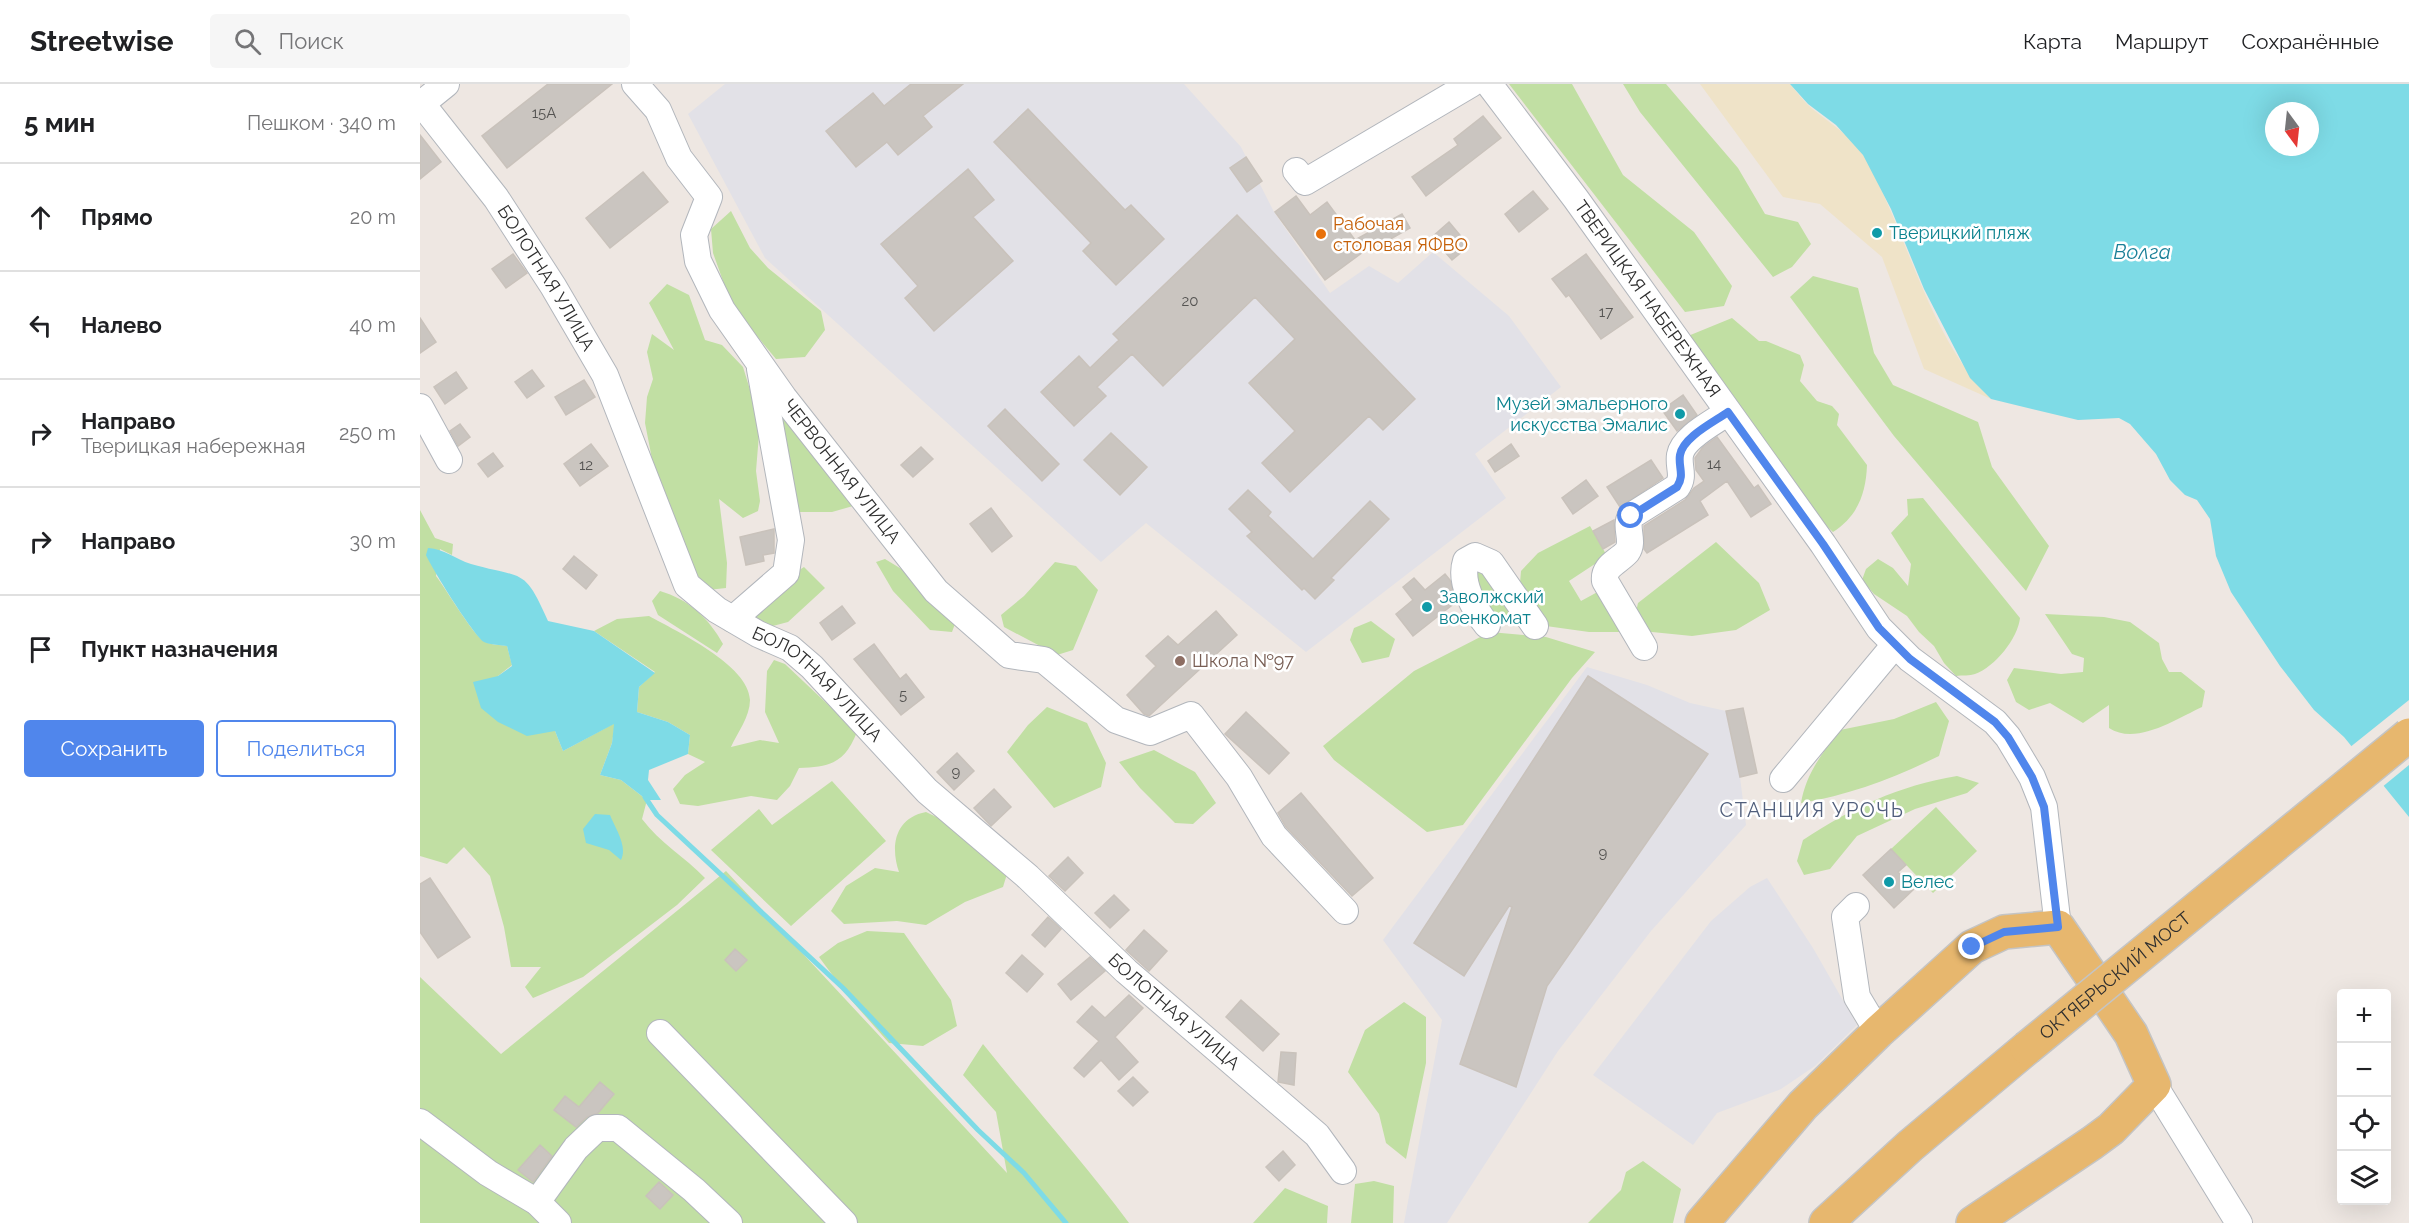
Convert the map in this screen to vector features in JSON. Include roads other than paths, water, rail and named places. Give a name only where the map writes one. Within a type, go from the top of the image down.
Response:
[{"type":"main road","name":"ОКТЯБРЬСКИЙ МОСТ","points":[[1826,1223],[1902,1154],[2027,1048],[2409,735]]},
{"type":"main road","points":[[1702,1223],[1796,1113],[1878,1032],[1972,947],[2004,932],[2058,927],[2131,1034],[2154,1085],[2111,1128],[2092,1143],[1973,1223]]},
{"type":"street","points":[[421,104],[446,84]]},
{"type":"street","name":"ЧЕРВОННАЯ УЛИЦА","points":[[635,84],[658,110],[679,158],[709,197],[694,235],[698,261],[722,310],[759,363],[936,591],[1009,655],[1044,660],[1116,720],[1150,732],[1191,715],[1239,777],[1274,836],[1345,910]]},
{"type":"street","points":[[1296,171],[1305,182],[1472,84]]},
{"type":"street","name":"ТВЕРИЦКАЯ НАБЕРЕЖНАЯ","points":[[1489,84],[1576,199],[1823,544],[1879,628],[1910,659],[1995,722],[2008,737],[2032,777],[2044,807],[2058,927]]},
{"type":"street","name":"БОЛОТНАЯ УЛИЦА","points":[[421,104],[496,198],[553,286],[604,375],[687,585],[733,619],[790,648],[813,667],[927,791],[1028,877],[1126,970],[1317,1135],[1343,1172]]},
{"type":"street","points":[[733,619],[786,573],[790,540],[759,363]]},
{"type":"street","points":[[420,407],[449,460]]},
{"type":"street","points":[[1644,647],[1604,576],[1608,568],[1628,551],[1631,541],[1628,522],[1631,516],[1677,487],[1682,480],[1680,452],[1686,443],[1728,412]]},
{"type":"street","points":[[1487,625],[1476,611],[1466,580],[1466,561],[1474,556],[1491,563],[1535,626]]},
{"type":"street","points":[[1783,779],[1888,653]]},
{"type":"street","points":[[1856,906],[1845,917],[1857,997],[1878,1032]]},
{"type":"street","points":[[660,1034],[844,1223]]},
{"type":"street","points":[[2154,1085],[2238,1223]]},
{"type":"street","points":[[420,1122],[488,1173],[537,1202],[558,1223]]},
{"type":"street","points":[[537,1202],[576,1148],[597,1128],[618,1128],[694,1190],[729,1223]]},
{"type":"water","name":"Волга","points":[[1790,84],[2409,84],[2409,817],[2344,737],[2314,710],[2280,666],[2231,592],[2216,556],[2210,519],[2197,500],[2185,495],[2170,480],[2156,454],[2130,424],[2119,418],[2078,420],[1991,399],[1970,378],[1924,289],[1891,209],[1863,155],[1836,125],[1808,104]]},
{"type":"water","points":[[428,548],[440,550],[471,564],[520,578],[533,591],[548,621],[594,631],[655,673],[639,687],[637,712],[668,722],[690,735],[688,754],[649,770],[648,780],[661,800],[647,800],[621,780],[600,775],[612,743],[614,724],[563,751],[555,731],[527,736],[498,722],[481,708],[473,682],[498,676],[512,666],[507,646],[486,643],[479,637],[430,563],[426,555]]},
{"type":"water","points":[[595,814],[610,815],[622,843],[621,860],[609,850],[586,843],[583,829]]},
{"type":"waterway","points":[[645,797],[657,815],[843,988],[978,1130],[1024,1173],[1066,1223]]},
{"type":"place","name":"Тверицкий пляж","points":[[1877,233]]},
{"type":"place","name":"Рабочая столовая ЯФВО","points":[[1321,234]]},
{"type":"place","name":"Музей эмальерного искусства Эмалис","points":[[1680,414]]},
{"type":"place","name":"Заволжский военкомат","points":[[1427,607]]},
{"type":"place","name":"Школа №97","points":[[1180,661]]},
{"type":"place","name":"Велес","points":[[1889,882]]},
{"type":"district","name":"СТАНЦИЯ УРОЧЬ","points":[[1812,810]]}]
